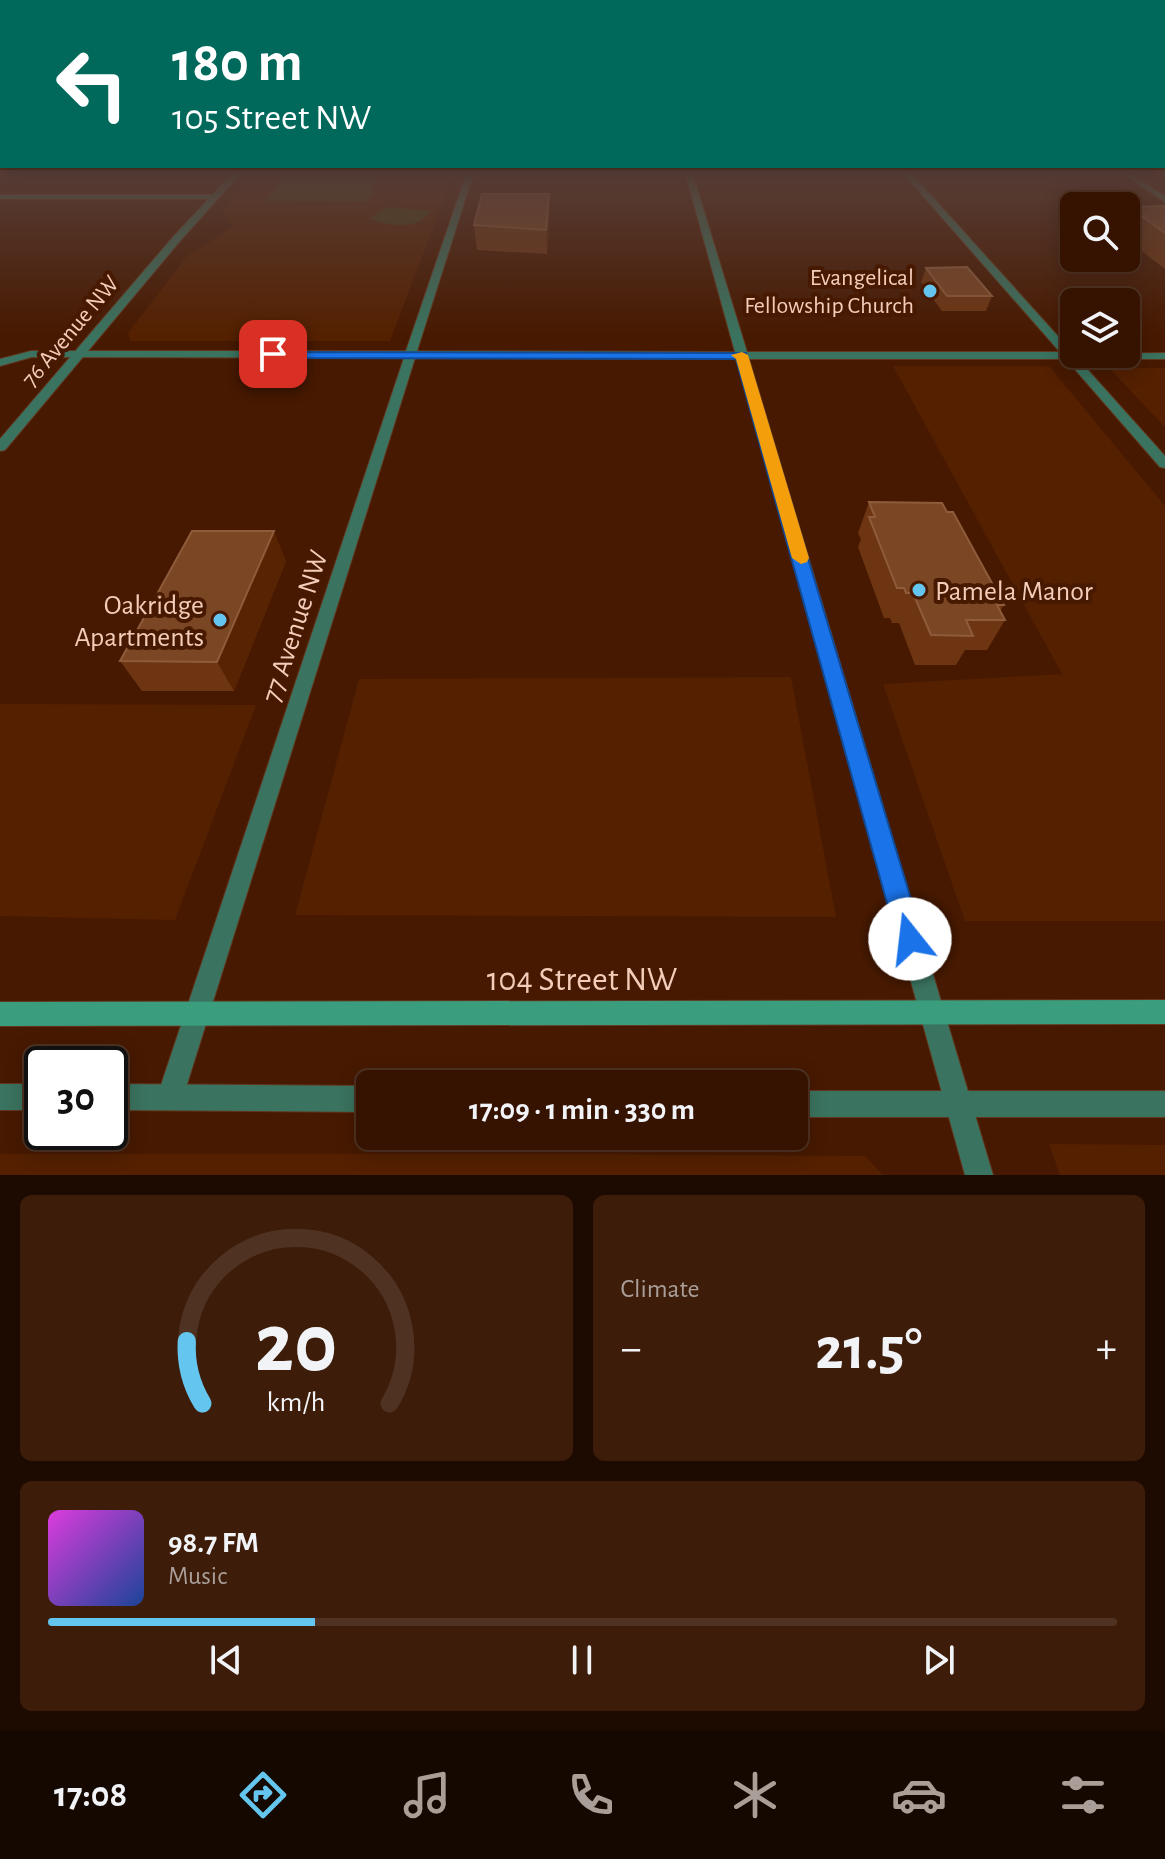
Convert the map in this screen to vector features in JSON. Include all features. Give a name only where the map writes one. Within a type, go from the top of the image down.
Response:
[{"type":"main road","name":"104 Street NW","points":[[0,1014],[1165,1012]]},
{"type":"street","name":"76 Avenue NW","points":[[0,447],[82,355],[185,227]]},
{"type":"street","name":"77 Avenue NW","points":[[170,1097],[452,227]]},
{"type":"street","points":[[705,227],[979,1175]]},
{"type":"street","points":[[955,227],[1060,345]]},
{"type":"street","points":[[0,363],[31,354],[1060,356]]},
{"type":"street","points":[[1140,356],[1165,356]]},
{"type":"street","points":[[1081,368],[1165,464]]},
{"type":"street","points":[[0,1097],[24,1097]]},
{"type":"street","points":[[128,1097],[356,1099]]},
{"type":"street","points":[[808,1104],[1165,1104]]},
{"type":"shaded area","points":[[233,227],[433,227],[390,341],[130,341],[128,333],[186,257]]},
{"type":"shaded area","points":[[893,366],[1049,366],[1165,506],[1165,921],[965,921],[883,684],[1062,674]]},
{"type":"shaded area","points":[[1109,368],[1165,368],[1165,427]]},
{"type":"shaded area","points":[[791,677],[836,917],[295,915],[359,679]]},
{"type":"shaded area","points":[[0,704],[256,705],[175,920],[0,916]]},
{"type":"shaded area","points":[[1049,1144],[1165,1145],[1165,1175],[1060,1175]]},
{"type":"shaded area","points":[[0,1154],[865,1156],[883,1175],[0,1175]]},
{"type":"building","points":[[500,227],[546,227],[546,230]]},
{"type":"building","points":[[967,267],[992,296],[947,296],[926,268]]},
{"type":"building","points":[[869,502],[942,503],[947,512],[953,512],[1004,605],[997,605],[1005,620],[966,620],[973,636],[931,635],[913,593],[897,588],[869,517],[875,517]]},
{"type":"building","points":[[192,531],[274,531],[217,662],[120,661]]},
{"type":"slow traffic","points":[[738,355],[742,355],[801,558]]},
{"type":"place","name":"Evangelical Fellowship Church","points":[[930,291]]},
{"type":"place","name":"Pamela Manor","points":[[919,590]]},
{"type":"place","name":"Oakridge Apartments","points":[[220,620]]},
{"type":"route","points":[[273,354],[742,355],[910,939]]}]
